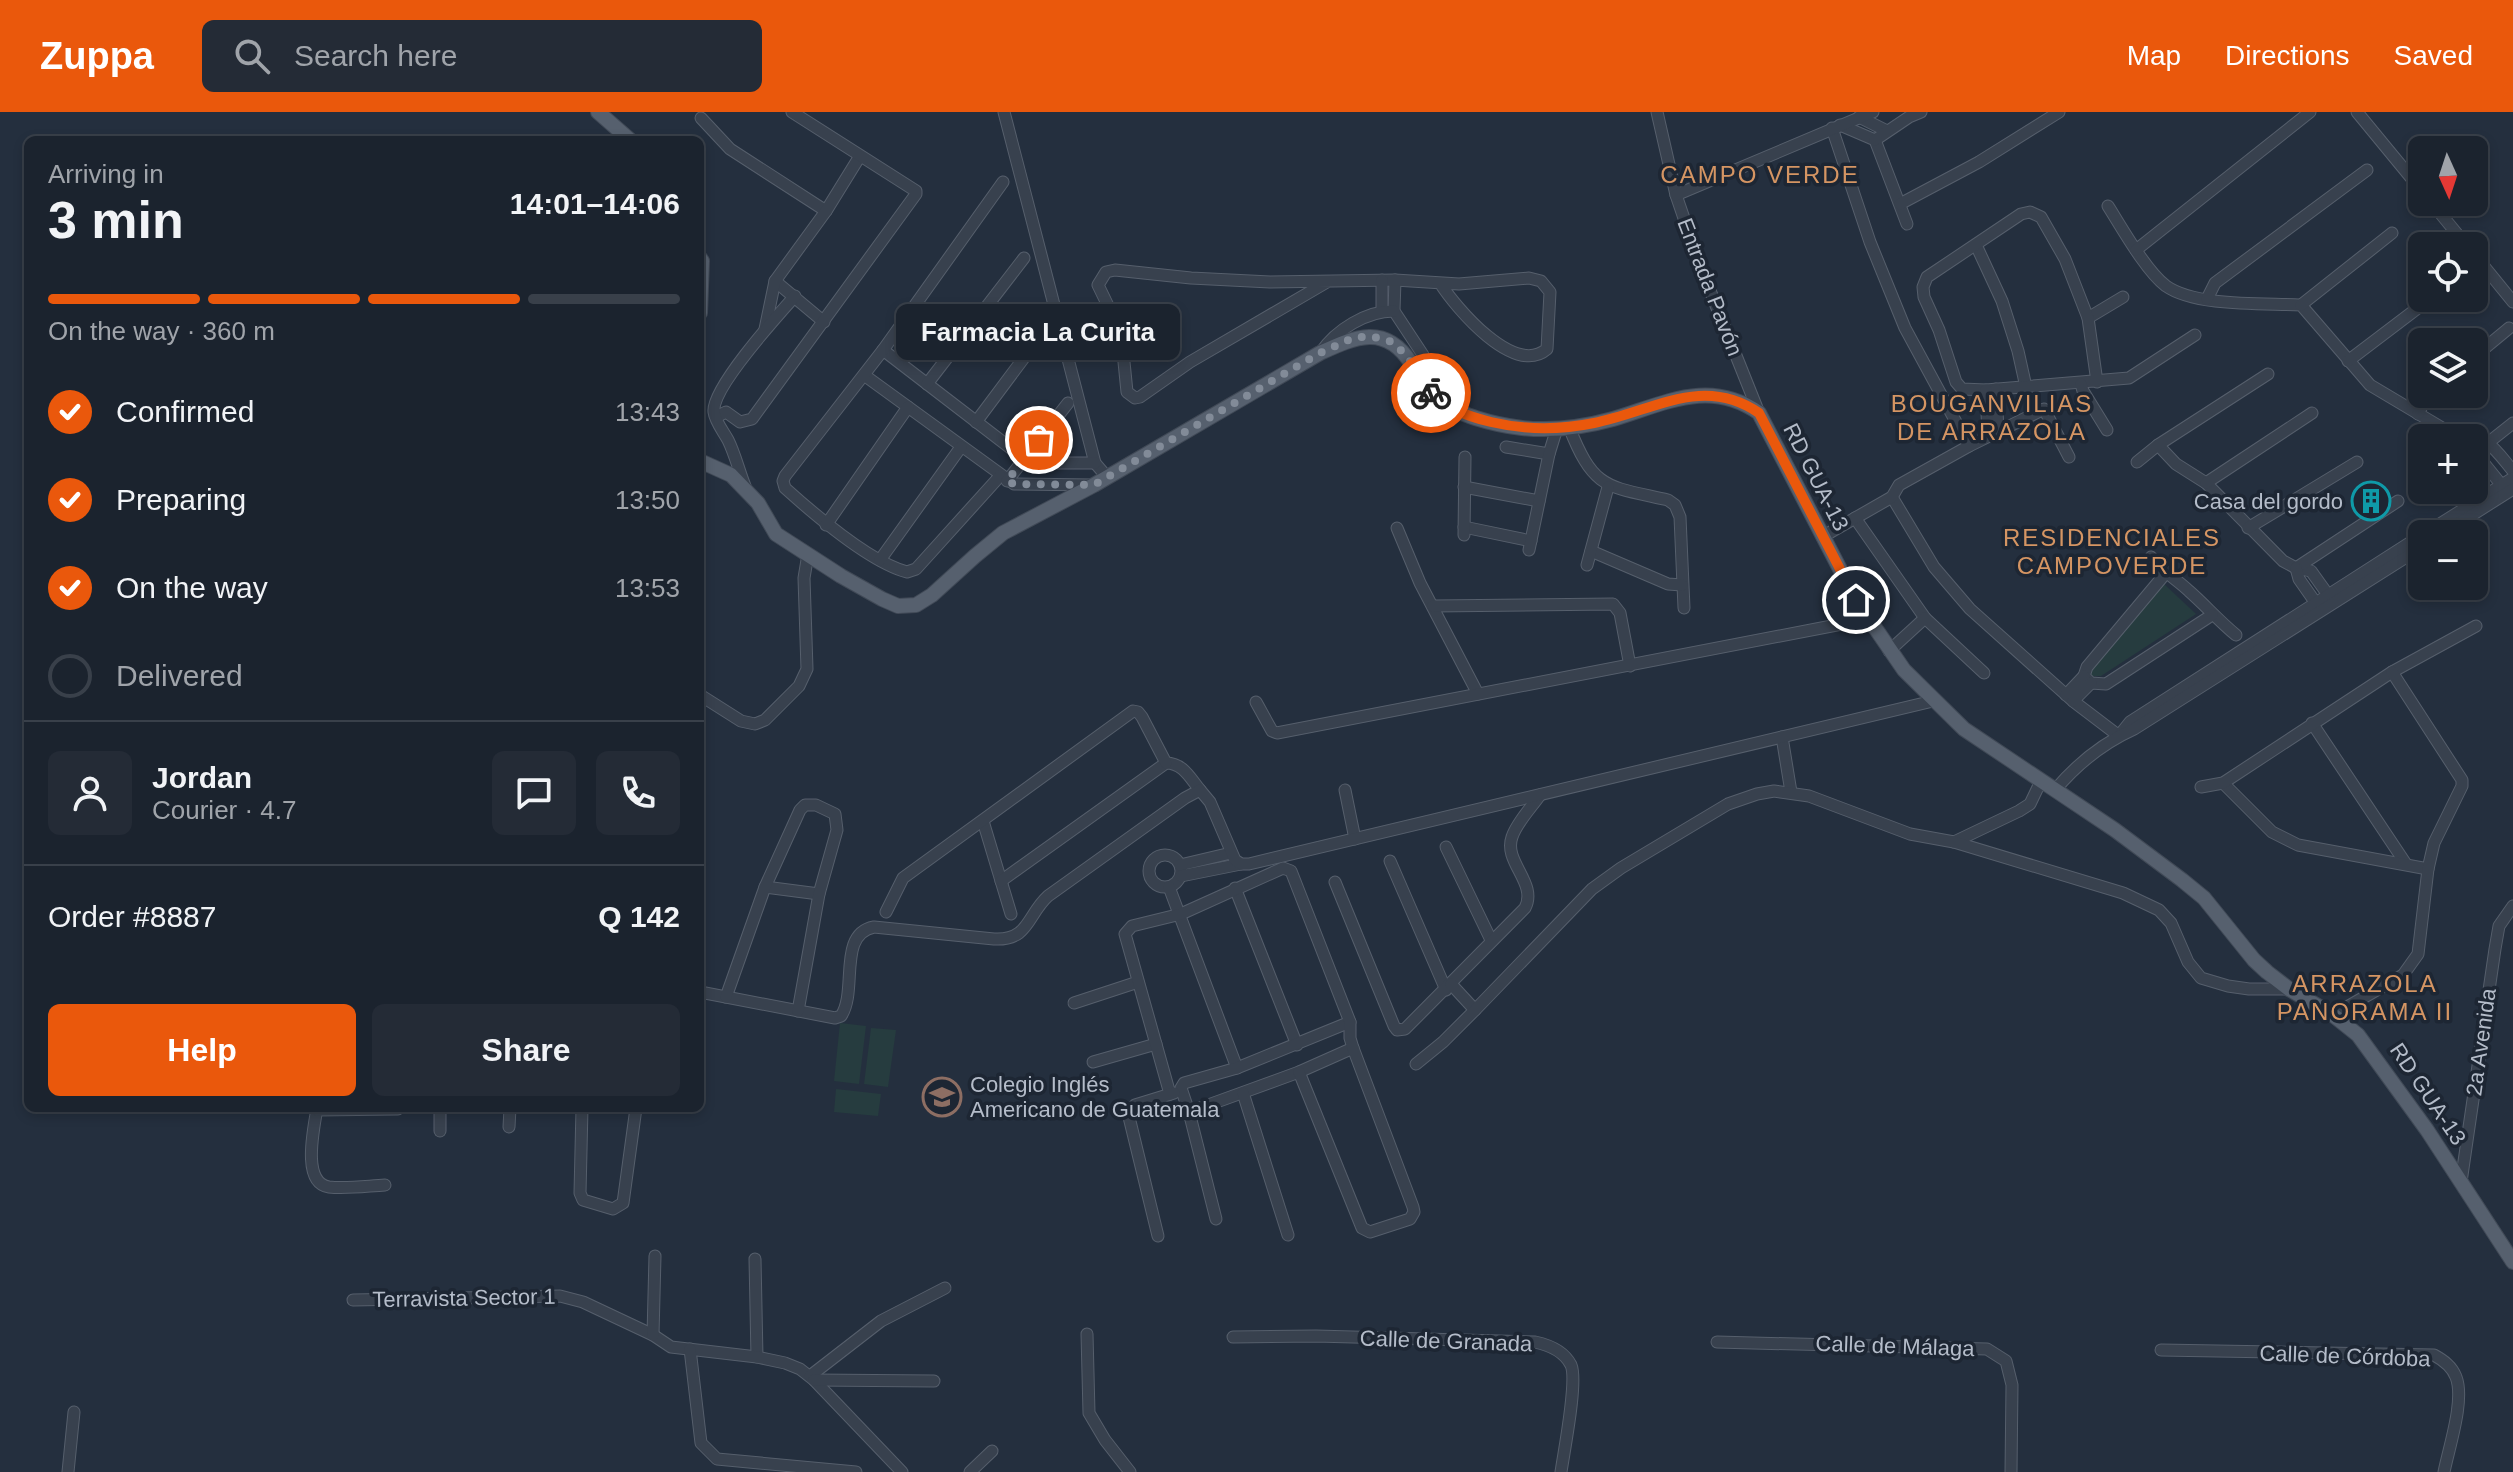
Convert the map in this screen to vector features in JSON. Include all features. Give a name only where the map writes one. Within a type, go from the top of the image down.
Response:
[{"type":"main road","points":[[598,112],[625,136]]},
{"type":"main road","name":"RD GUA-13","points":[[704,463],[731,475],[758,503],[776,534],[882,599],[898,606],[916,605],[932,595],[1003,533],[1094,485],[1320,353],[1353,338],[1371,336],[1392,342],[1406,355],[1426,387],[1439,401],[1478,419],[1520,428],[1597,423],[1673,399],[1697,395],[1732,399],[1759,413],[1868,619],[1904,670],[1964,729],[2115,830],[2204,898],[2254,960],[2289,989],[2347,1024],[2368,1046],[2513,1262]]},
{"type":"street","points":[[716,417],[726,412],[740,422],[752,419],[916,194],[916,191],[792,112]]},
{"type":"street","points":[[1004,112],[1095,463],[1107,477]]},
{"type":"street","name":"Entrada Pavón","points":[[1657,112],[1676,195],[1710,295],[1759,413]]},
{"type":"street","points":[[1676,195],[1873,112]]},
{"type":"street","points":[[1875,140],[1921,112]]},
{"type":"street","points":[[1900,204],[1979,162],[2059,112]]},
{"type":"street","points":[[2136,250],[2310,112]]},
{"type":"street","points":[[2357,112],[2408,174]]},
{"type":"street","points":[[1859,117],[1887,131]]},
{"type":"street","points":[[701,118],[730,149],[826,211]]},
{"type":"street","points":[[1836,126],[1875,140],[1907,224]]},
{"type":"street","points":[[1836,126],[1870,242],[1905,328],[1969,446]]},
{"type":"street","points":[[765,329],[775,281],[826,211],[860,156]]},
{"type":"street","points":[[2207,299],[2215,283],[2367,170]]},
{"type":"street","points":[[1003,182],[883,350],[783,479],[785,488],[826,525],[880,560],[903,572],[913,571],[1004,479],[1027,461],[1068,403]]},
{"type":"street","points":[[2108,206],[2136,250],[2163,284],[2191,297],[2207,299],[2301,305],[2392,233]]},
{"type":"street","points":[[2097,382],[2088,318],[2065,259],[2041,217],[2030,212],[2021,214],[1927,277],[1923,287],[1924,297],[1939,330],[1956,382],[1962,389],[1991,390],[2081,384],[2097,382],[2129,378],[2195,335]]},
{"type":"street","points":[[2442,216],[2456,232]]},
{"type":"street","points":[[1976,245],[2002,301],[2026,387]]},
{"type":"street","points":[[927,384],[1024,258]]},
{"type":"street","points":[[1327,282],[1135,398],[1127,392],[1122,342],[1098,285],[1106,272],[1115,270],[1232,281],[1389,280],[1440,283],[1529,278],[1541,281],[1550,292],[1547,349],[1541,354],[1527,356],[1494,342],[1448,297],[1440,283]]},
{"type":"street","points":[[2488,271],[2513,302]]},
{"type":"street","points":[[1389,280],[1388,311],[1423,355],[1439,401]]},
{"type":"street","points":[[775,281],[824,322]]},
{"type":"street","points":[[747,491],[714,412],[716,403],[727,380],[765,329],[795,296]]},
{"type":"street","points":[[2088,318],[2123,297]]},
{"type":"street","points":[[2301,305],[2370,385],[2436,424]]},
{"type":"street","points":[[1320,353],[1331,338],[1348,326],[1388,311]]},
{"type":"street","points":[[2348,361],[2413,312]]},
{"type":"street","points":[[2488,345],[2509,328]]},
{"type":"street","points":[[976,422],[1044,331]]},
{"type":"street","points":[[883,350],[1027,461],[1095,463]]},
{"type":"street","points":[[2137,462],[2158,445],[2268,374]]},
{"type":"street","points":[[864,375],[1014,484],[1094,485]]},
{"type":"street","points":[[2081,384],[2107,430]]},
{"type":"street","points":[[1991,390],[1993,434]]},
{"type":"street","points":[[826,525],[908,407]]},
{"type":"street","points":[[2418,414],[2421,408]]},
{"type":"street","points":[[1822,537],[1892,497],[1899,485],[2044,409],[2069,457]]},
{"type":"street","points":[[2206,483],[2312,413]]},
{"type":"street","points":[[2513,423],[2489,442],[2513,471]]},
{"type":"street","points":[[1465,457],[1464,531],[1530,545],[1549,454],[1563,427]]},
{"type":"street","points":[[1563,427],[1589,468],[1608,487],[1668,500],[1675,505],[1680,517],[1684,608]]},
{"type":"street","points":[[2158,445],[2176,464],[2206,483],[2283,561],[2311,571],[2330,599]]},
{"type":"street","points":[[880,560],[961,447]]},
{"type":"street","points":[[1506,447],[1549,454]]},
{"type":"street","points":[[1027,461],[1028,485]]},
{"type":"street","points":[[2248,528],[2357,462]]},
{"type":"street","points":[[2488,467],[2508,489]]},
{"type":"street","points":[[2463,520],[2508,489],[2513,478]]},
{"type":"street","points":[[1464,487],[1539,501]]},
{"type":"street","points":[[1587,565],[1608,487]]},
{"type":"street","points":[[2451,520],[2508,489]]},
{"type":"street","points":[[1892,497],[1946,583],[2009,645],[2119,736]]},
{"type":"street","points":[[2296,568],[2398,501]]},
{"type":"street","points":[[1855,518],[1925,618],[1984,673]]},
{"type":"street","points":[[1397,528],[1420,583],[1478,694]]},
{"type":"street","points":[[2330,599],[2408,545]]},
{"type":"street","points":[[1591,551],[1668,584],[1682,585]]},
{"type":"street","points":[[704,698],[741,721],[755,724],[765,720],[799,686],[807,669],[804,578],[808,554]]},
{"type":"street","points":[[2055,790],[2075,767],[2119,736],[2318,606],[2408,555]]},
{"type":"street","points":[[2151,557],[2165,574],[2188,590],[2236,635]]},
{"type":"street","points":[[2296,568],[2299,579],[2318,606]]},
{"type":"street","points":[[2070,698],[2088,679],[2087,667],[2165,574]]},
{"type":"street","points":[[1433,606],[1613,604],[1620,613],[1630,666]]},
{"type":"street","points":[[2088,679],[2106,684],[2212,615]]},
{"type":"street","points":[[1889,651],[1925,618]]},
{"type":"street","points":[[1256,702],[1272,731],[1277,733],[1868,619]]},
{"type":"street","points":[[2201,787],[2223,783],[2392,672],[2476,626]]},
{"type":"street","points":[[2333,1015],[2403,975],[2418,954],[2434,843],[2462,786],[2462,780],[2392,672]]},
{"type":"street","points":[[1181,870],[1241,864],[1355,839],[1933,701]]},
{"type":"street","points":[[886,912],[903,878],[1133,711],[1142,717],[1166,763]]},
{"type":"street","points":[[2312,723],[2406,864]]},
{"type":"street","points":[[1782,737],[1791,792]]},
{"type":"street","points":[[1001,881],[1166,763],[1173,763],[1184,770],[1210,802],[1231,853],[1241,864]]},
{"type":"street","points":[[1954,842],[2030,804],[2041,781]]},
{"type":"street","points":[[2223,783],[2272,832],[2298,845],[2428,869]]},
{"type":"street","points":[[704,993],[835,1018],[841,1016],[847,1001],[853,943],[865,929],[874,927],[1005,940],[1025,928],[1036,908],[1048,896],[1200,790]]},
{"type":"street","points":[[1345,790],[1355,839]]},
{"type":"street","points":[[1416,1064],[1475,1010],[1583,896],[1621,868],[1728,804],[1774,791],[1809,796],[1910,834],[1954,842],[2123,893],[2159,910],[2171,923],[2188,962],[2201,978],[2239,988],[2289,989]]},
{"type":"street","points":[[1335,882],[1397,1030],[1405,1029],[1528,903],[1529,892],[1510,848],[1518,826],[1540,795]]},
{"type":"street","points":[[726,997],[765,887],[800,810],[805,805],[816,805],[831,810],[837,819],[837,830],[819,894],[798,1011]]},
{"type":"street","points":[[983,821],[1011,914]]},
{"type":"street","points":[[1446,847],[1491,940]]},
{"type":"street","points":[[1181,870],[1231,853]]},
{"type":"street","points":[[1169,855],[1181,870],[1179,881],[1169,887],[1160,887],[1149,878],[1150,863],[1155,858],[1169,855]]},
{"type":"street","points":[[1390,861],[1449,987],[1475,1010]]},
{"type":"street","points":[[1216,1219],[1189,1112],[1176,1093],[1156,1044],[1126,938],[1127,929],[1181,914],[1278,869],[1291,871],[1350,1022],[1353,1048],[1413,1207],[1410,1219],[1370,1232],[1362,1228],[1299,1072]]},
{"type":"street","points":[[765,887],[819,894]]},
{"type":"street","points":[[1169,887],[1237,1068]]},
{"type":"street","points":[[1235,888],[1297,1045]]},
{"type":"street","name":"2a Avenida","points":[[2461,1182],[2499,926],[2513,906]]},
{"type":"street","points":[[1074,1003],[1138,982]]},
{"type":"street","points":[[1158,1236],[1128,1113],[1135,1105],[1176,1093],[1184,1083],[1237,1068],[1350,1022]]},
{"type":"street","points":[[1093,1062],[1156,1044]]},
{"type":"street","points":[[1189,1112],[1299,1072],[1353,1048]]},
{"type":"street","points":[[1243,1093],[1288,1235]]},
{"type":"street","points":[[317,1112],[311,1169],[317,1181],[329,1187],[385,1185]]},
{"type":"street","points":[[440,1112],[440,1131]]},
{"type":"street","points":[[509,1127],[510,1112]]},
{"type":"street","points":[[582,1112],[580,1193],[583,1200],[613,1209],[623,1203],[635,1112]]},
{"type":"street","points":[[653,1335],[655,1256]]},
{"type":"street","points":[[755,1259],[757,1357]]},
{"type":"street","points":[[812,1378],[881,1321],[945,1288]]},
{"type":"street","name":"Terravista Sector 1","points":[[353,1300],[560,1296],[583,1302],[653,1335],[671,1347],[785,1363],[812,1378],[902,1472]]},
{"type":"street","name":"Calle de Granada","points":[[1233,1337],[1535,1342],[1548,1345],[1566,1358],[1573,1373],[1561,1472]]},
{"type":"street","points":[[1087,1340],[1089,1413],[1130,1472]]},
{"type":"street","name":"Calle de Málaga","points":[[1717,1342],[1987,1349],[2006,1361],[2012,1385],[2011,1472]]},
{"type":"street","points":[[690,1349],[701,1443],[717,1459],[856,1472]]},
{"type":"street","name":"Calle de Córdoba","points":[[2161,1350],[2434,1355],[2449,1365],[2458,1384],[2457,1407],[2444,1472]]},
{"type":"street","points":[[812,1378],[934,1381]]},
{"type":"street","points":[[68,1472],[74,1412]]},
{"type":"street","points":[[970,1472],[992,1451]]},
{"type":"green space","points":[[2164,584],[2196,614],[2101,676],[2092,676],[2090,664]]},
{"type":"green space","points":[[840,1023],[866,1026],[859,1084],[834,1081]]},
{"type":"green space","points":[[871,1028],[896,1030],[888,1087],[864,1084]]},
{"type":"green space","points":[[836,1089],[881,1094],[878,1116],[834,1112]]},
{"type":"way so far","points":[[1039,440],[1007,481],[1014,484],[1094,485],[1320,353],[1361,337],[1371,336],[1392,342],[1406,355],[1431,393]]},
{"type":"place","name":"Farmacia La Curita","points":[[1039,440]]},
{"type":"place","name":"Casa del gordo","points":[[2371,501]]},
{"type":"place","name":"Colegio Inglés Americano de Guatemala","points":[[942,1097]]},
{"type":"district","name":"CAMPO VERDE","points":[[1760,174]]},
{"type":"district","name":"BOUGANVILIAS DE ARRAZOLA","points":[[1992,417]]},
{"type":"district","name":"RESIDENCIALES CAMPOVERDE","points":[[2112,551]]},
{"type":"district","name":"ARRAZOLA PANORAMA II","points":[[2365,997]]},
{"type":"route","points":[[1431,393],[1439,401],[1478,419],[1520,428],[1597,423],[1673,399],[1697,395],[1732,399],[1748,405],[1759,413],[1856,600]]}]
